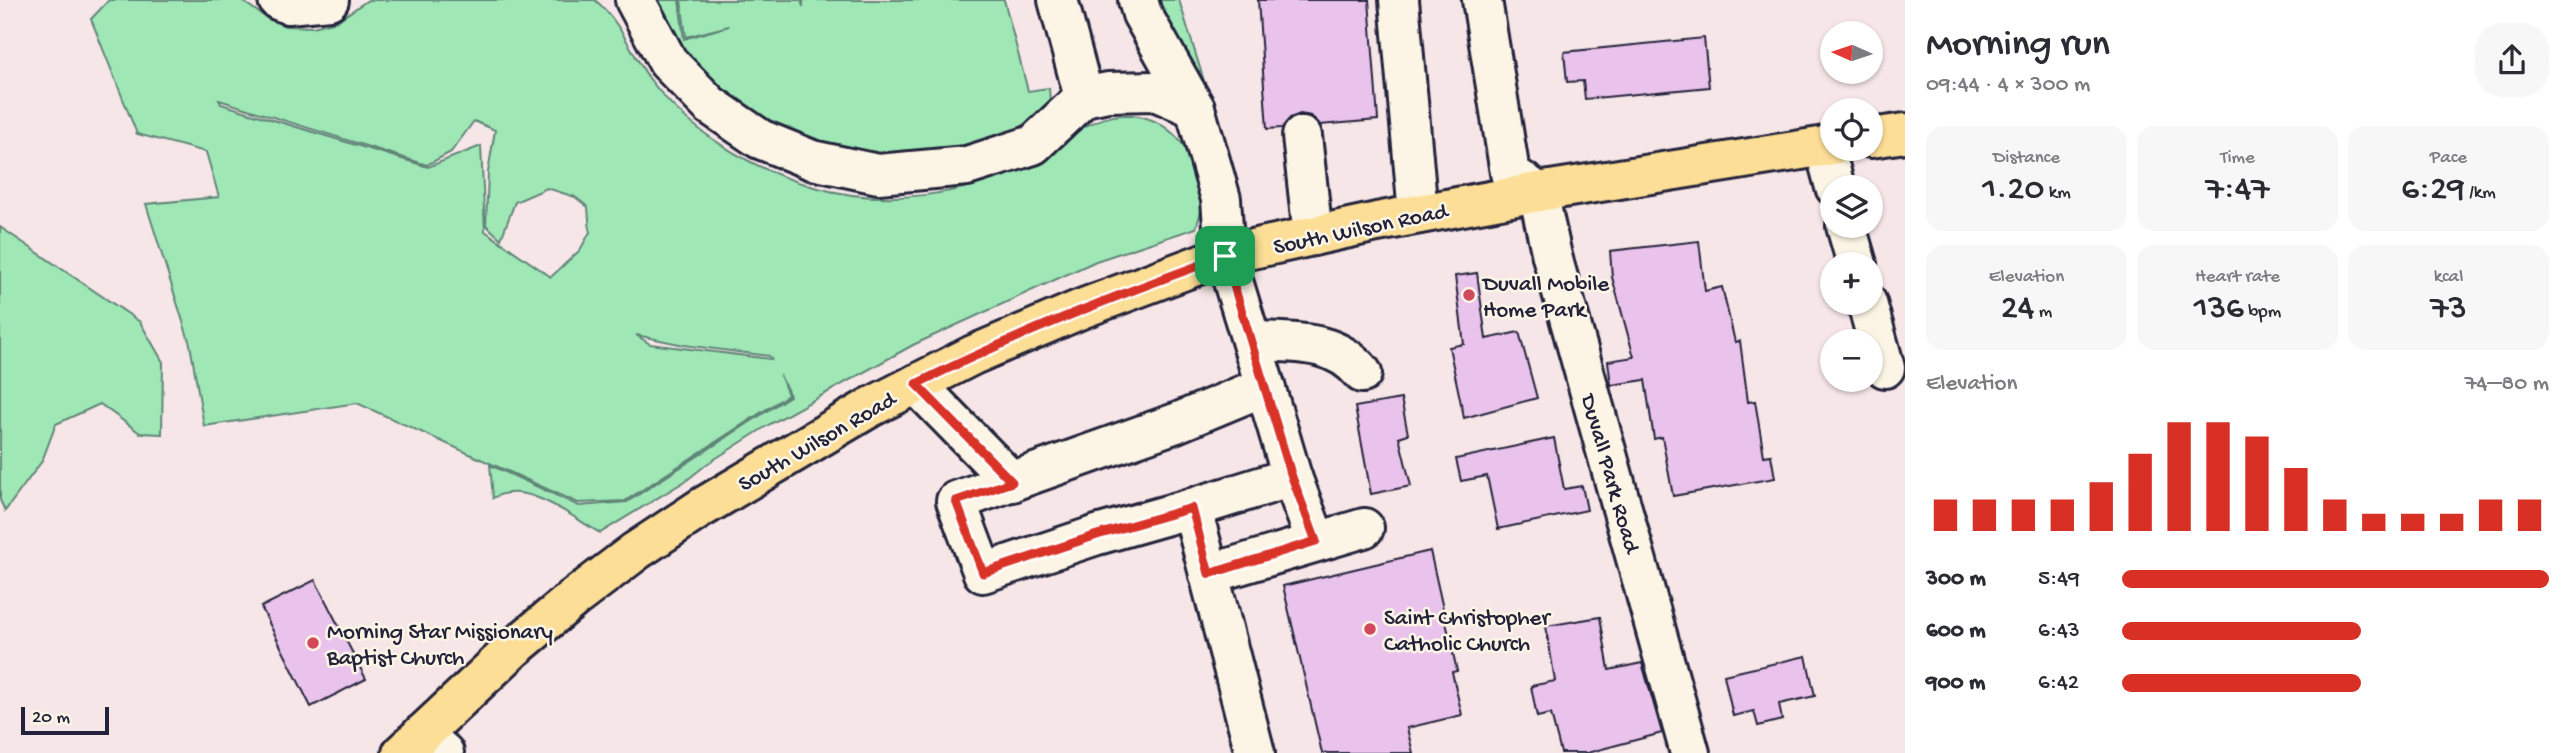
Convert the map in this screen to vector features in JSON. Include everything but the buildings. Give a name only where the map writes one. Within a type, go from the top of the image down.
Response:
[{"type":"main road","points":[[1883,136],[1905,133]]},
{"type":"main road","name":"South Wilson Road","points":[[422,747],[514,648],[636,551],[801,446],[973,355],[1081,309],[1225,256],[1418,214],[1820,146]]},
{"type":"street","points":[[278,0],[288,4],[328,0]]},
{"type":"street","points":[[635,0],[668,62],[710,106],[760,139],[812,160],[864,172],[878,174],[967,166],[1033,145],[1084,97],[1108,92],[1156,92],[1195,107]]},
{"type":"street","points":[[1058,0],[1084,97]]},
{"type":"street","points":[[1138,0],[1142,14],[1195,107],[1221,199],[1225,256],[1292,477],[1316,541]]},
{"type":"street","points":[[1399,0],[1418,214]]},
{"type":"street","points":[[1482,0],[1510,173],[1538,192]]},
{"type":"street","points":[[1302,136],[1313,236]]},
{"type":"street","name":"Duvall Park Road","points":[[1538,192],[1552,256],[1690,753]]},
{"type":"street","points":[[1870,315],[1885,368]]},
{"type":"street","points":[[1252,341],[1305,344],[1333,350],[1350,358],[1362,373]]},
{"type":"street","points":[[916,384],[1012,482]]},
{"type":"street","points":[[1265,386],[1176,423],[956,501],[983,573],[1097,535],[1292,477]]},
{"type":"street","points":[[1192,508],[1255,753]]},
{"type":"street","points":[[1209,574],[1364,528]]},
{"type":"green space","points":[[109,0],[241,0],[268,19],[285,26],[313,27],[337,21],[368,0],[595,0],[618,27],[649,78],[682,115],[744,159],[790,179],[841,193],[868,196],[896,197],[952,191],[1005,174],[1098,121],[1123,115],[1139,116],[1166,128],[1187,150],[1200,177],[1202,206],[1196,228],[1096,261],[913,345],[770,424],[687,480],[600,533],[563,510],[534,497],[506,493],[493,498],[490,465],[579,506],[627,502],[790,396],[780,375],[788,395],[625,501],[578,503],[357,403],[204,426],[190,344],[146,204],[219,197],[206,152],[137,134],[91,19]],"holes":[[[219,100],[427,165],[451,152],[474,121],[495,130],[488,172],[486,225],[501,239],[515,202],[547,188],[575,197],[588,207],[590,232],[580,250],[551,277],[485,231],[481,146],[428,167],[221,104]],[[636,335],[684,345],[769,356],[771,359],[650,344]]]},
{"type":"green space","points":[[644,0],[679,0],[684,39],[729,26],[686,37],[681,0],[801,0],[803,7],[803,0],[1004,0],[1028,91],[1049,88],[1050,101],[1041,116],[1015,132],[955,154],[838,157],[719,100]]},
{"type":"green space","points":[[1158,0],[1179,0],[1212,107]]},
{"type":"green space","points":[[0,227],[140,322],[163,362],[162,434],[140,433],[100,404],[56,424],[42,461],[5,511],[0,500]]},
{"type":"place","name":"Duvall Mobile Home Park","points":[[1469,295]]},
{"type":"place","name":"Saint Christopher Catholic Church","points":[[1370,629]]},
{"type":"place","name":"Morning Star Missionary Baptist Church","points":[[313,643]]},
{"type":"route","points":[[1225,256],[1292,477],[1316,541],[1209,574],[1192,508],[1097,535],[983,573],[956,501],[1012,482],[916,384],[973,355],[1081,309],[1225,256]]}]
